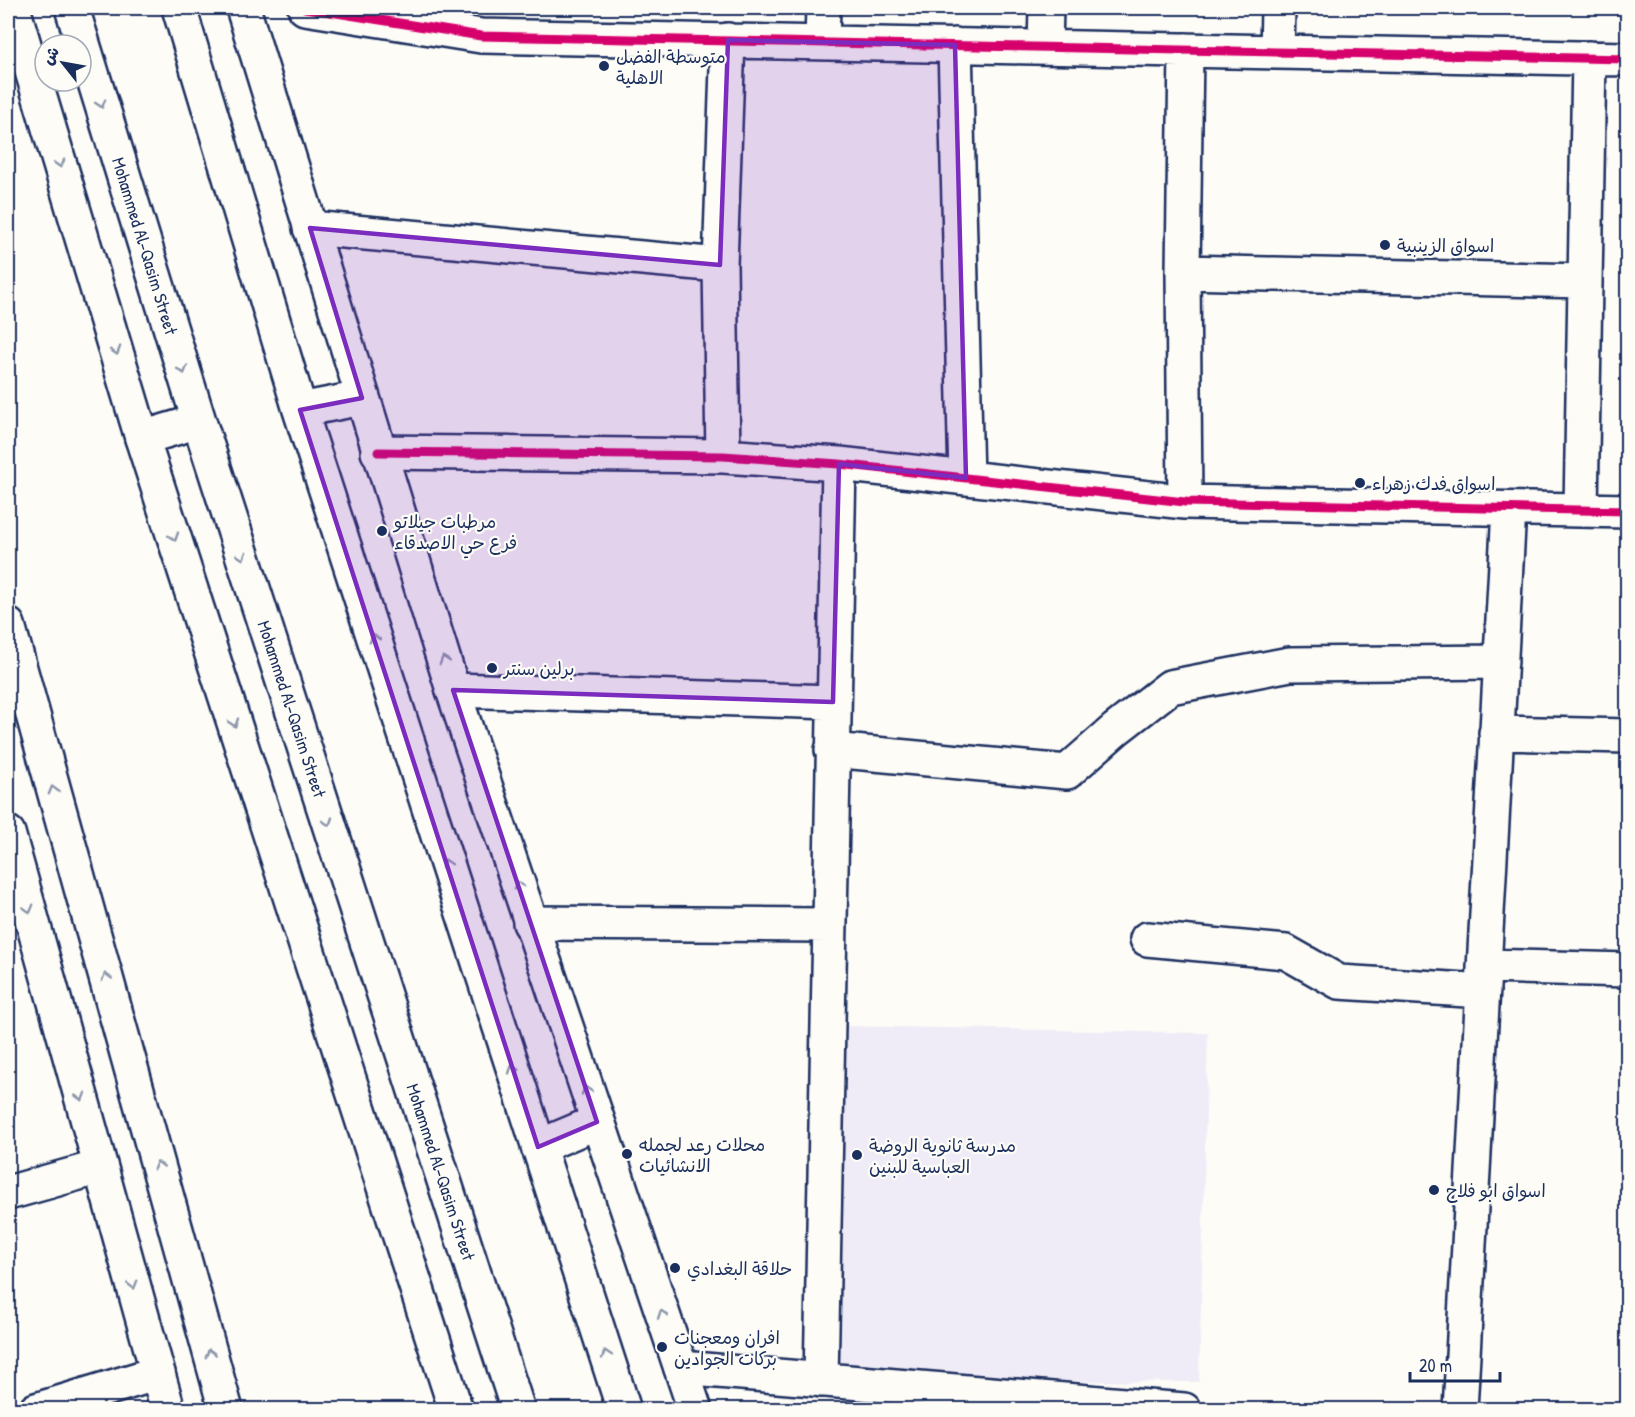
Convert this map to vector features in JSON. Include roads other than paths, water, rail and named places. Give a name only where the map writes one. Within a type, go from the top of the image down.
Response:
[{"type":"street","points":[[13,8],[142,438],[456,1410]]},
{"type":"street","name":"Mohammed Al-Qasim Street","points":[[72,8],[199,421],[518,1410]]},
{"type":"street","points":[[179,8],[300,410],[624,1410]]},
{"type":"street","points":[[243,8],[453,690],[695,1410]]},
{"type":"street","points":[[305,8],[728,40],[1628,59]]},
{"type":"street","points":[[822,42],[823,8]]},
{"type":"street","points":[[1045,47],[1046,8]]},
{"type":"street","points":[[1277,52],[1278,8]]},
{"type":"street","points":[[723,456],[720,265],[728,40]]},
{"type":"street","points":[[956,45],[966,478]]},
{"type":"street","points":[[1185,502],[1183,272],[1186,50]]},
{"type":"street","points":[[1581,510],[1589,58]]},
{"type":"street","points":[[310,228],[720,265]]},
{"type":"street","points":[[1183,272],[1585,281]]},
{"type":"street","points":[[300,410],[362,398]]},
{"type":"street","points":[[142,438],[199,421]]},
{"type":"street","points":[[378,452],[723,456],[839,464],[1185,502],[1628,511]]},
{"type":"street","points":[[821,1380],[828,925],[839,464]]},
{"type":"street","points":[[1460,1410],[1509,509]]},
{"type":"street","points":[[8,625],[226,1410]]},
{"type":"street","points":[[832,750],[1067,772],[1116,729],[1170,687],[1290,664],[1500,662]]},
{"type":"street","points":[[453,690],[833,702]]},
{"type":"street","points":[[1496,733],[1628,736]]},
{"type":"street","points":[[8,833],[168,1410]]},
{"type":"street","points":[[530,922],[828,925]]},
{"type":"street","points":[[1147,939],[1286,952],[1339,982],[1483,979],[1628,970]]},
{"type":"street","points":[[538,1147],[597,1122]]},
{"type":"street","points":[[8,1193],[100,1167]]},
{"type":"street","points":[[681,1368],[1184,1410]]},
{"type":"street","points":[[36,1410],[158,1373]]},
{"type":"place","name":"متوسطة الفضل الاهلية","points":[[604,66]]},
{"type":"place","name":"اسواق الزينبية","points":[[1385,245]]},
{"type":"place","name":"اسواق فدك زهراء","points":[[1360,483]]},
{"type":"place","name":"مرطبات جيلاتو فرع حي الاصدقاء","points":[[382,531]]},
{"type":"place","name":"برلين سنتر","points":[[492,668]]},
{"type":"place","name":"محلات رعد لجمله الانشائيات","points":[[627,1154]]},
{"type":"place","name":"مدرسة ثانوية الروضة العباسية للبنين","points":[[857,1155]]},
{"type":"place","name":"اسواق ابو فلاح","points":[[1434,1190]]},
{"type":"place","name":"حلاقة البغدادي","points":[[675,1268]]},
{"type":"place","name":"افران ومعجنات بركات الجوادين","points":[[662,1347]]}]
